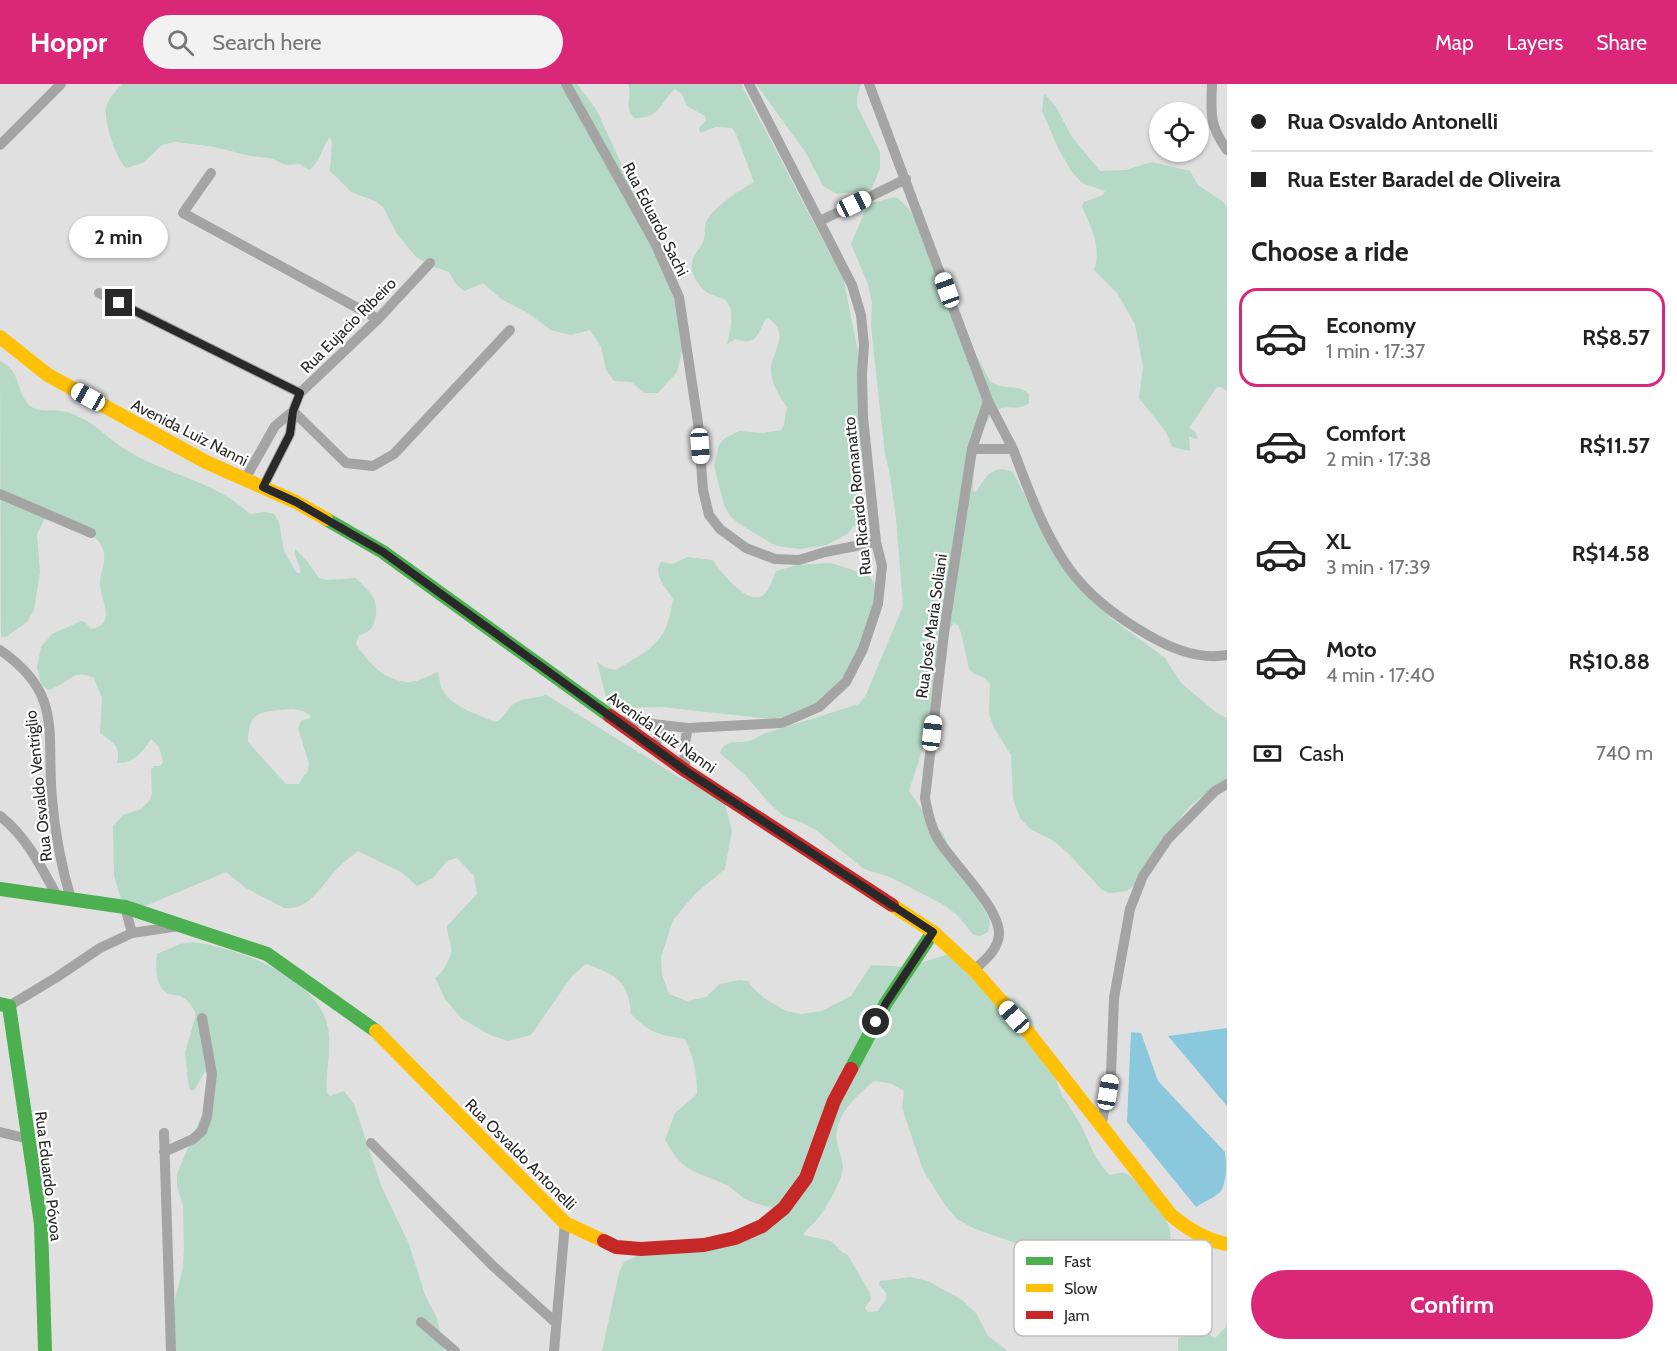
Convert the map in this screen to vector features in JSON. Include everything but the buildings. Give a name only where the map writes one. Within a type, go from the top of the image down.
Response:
[{"type":"street","points":[[0,145],[61,84]]},
{"type":"street","name":"Rua Eduardo Sachi","points":[[566,84],[655,243],[679,297],[698,423],[703,490],[709,515],[720,529],[746,548],[775,559],[799,560],[825,552],[876,542]]},
{"type":"street","name":"Rua Ricardo Romanatto","points":[[616,720],[688,728],[782,723],[819,707],[846,682],[863,649],[878,604],[882,566],[876,542],[863,417],[864,345],[861,315],[852,285],[749,84]]},
{"type":"street","points":[[1212,84],[1211,118],[1227,150]]},
{"type":"street","points":[[870,86],[988,401],[1013,450],[1036,506],[1060,552],[1078,580],[1097,600],[1123,620],[1162,643],[1186,652],[1214,657],[1227,655]]},
{"type":"street","points":[[211,172],[183,213],[378,319]]},
{"type":"street","points":[[820,221],[906,179]]},
{"type":"street","name":"Rua Eujacio Ribeiro","points":[[263,487],[290,434],[293,411],[300,393],[378,319],[430,263]]},
{"type":"street","points":[[99,293],[300,393]]},
{"type":"street","points":[[293,411],[346,463],[373,466],[393,454],[510,330]]},
{"type":"street","name":"Avenida Luiz Nanni","points":[[0,338],[48,375],[206,462],[296,502],[383,552],[686,771],[933,932],[974,970],[1028,1032],[1171,1215],[1188,1229],[1208,1240]]},
{"type":"street","name":"Rua José Maria Soliani","points":[[974,970],[997,946],[999,934],[997,921],[987,904],[938,839],[930,823],[925,798],[945,625],[972,449],[988,401]]},
{"type":"street","name":"Rua Eujacio Ribeiro","points":[[245,479],[275,426],[293,411]]},
{"type":"street","points":[[972,449],[1013,450]]},
{"type":"street","points":[[0,494],[91,533]]},
{"type":"street","name":"Rua Osvaldo Ventriglio","points":[[0,650],[18,662],[33,678],[46,707],[51,737],[51,797],[64,898]]},
{"type":"street","points":[[654,748],[664,725]]},
{"type":"street","points":[[686,771],[683,756],[688,728]]},
{"type":"street","points":[[1101,1127],[1111,1075],[1114,998],[1130,909],[1143,876],[1168,839],[1215,791],[1227,784]]},
{"type":"street","points":[[0,816],[20,833],[64,898]]},
{"type":"street","name":"Rua Osvaldo Antonelli","points":[[0,889],[125,907],[267,954],[376,1031],[566,1223],[616,1247],[641,1249],[704,1245],[735,1238],[762,1226],[784,1208],[806,1178],[834,1101],[886,1003],[933,932]]},
{"type":"street","points":[[125,907],[132,933]]},
{"type":"street","points":[[5,1005],[57,978],[100,948],[132,933],[182,926]]},
{"type":"street","name":"Rua Eduardo Póvoa","points":[[5,1005],[29,1139],[41,1224],[45,1351]]},
{"type":"street","points":[[164,1152],[193,1139],[202,1131],[207,1117],[212,1074],[202,1018]]},
{"type":"street","points":[[0,1132],[29,1139]]},
{"type":"street","points":[[164,1133],[171,1351]]},
{"type":"street","points":[[371,1143],[493,1266],[556,1323]]},
{"type":"street","points":[[554,1351],[566,1223]]},
{"type":"street","name":"Avenida Luiz Nanni","points":[[1212,1242],[1227,1244]]},
{"type":"street","points":[[421,1322],[455,1351]]},
{"type":"green space","points":[[122,84],[577,84],[596,109],[641,206],[647,212],[686,335],[677,372],[658,393],[645,393],[631,382],[614,381],[606,370],[601,347],[590,330],[571,335],[551,330],[528,313],[501,299],[483,283],[464,291],[456,284],[449,272],[416,257],[397,234],[383,207],[375,201],[351,192],[330,171],[332,142],[330,137],[316,163],[309,170],[299,164],[286,165],[270,158],[175,142],[162,145],[143,163],[126,168],[115,149],[106,114],[108,101]]},
{"type":"green space","points":[[628,84],[741,84],[830,254],[842,271],[861,367],[861,457],[858,507],[865,514],[847,534],[827,545],[800,549],[776,546],[738,523],[730,516],[724,505],[714,466],[719,445],[725,438],[739,431],[763,433],[781,430],[787,407],[777,391],[771,372],[779,338],[779,331],[775,324],[768,318],[758,335],[752,340],[736,339],[727,344],[731,324],[729,305],[723,299],[702,289],[691,266],[704,240],[705,225],[713,212],[754,182],[736,134],[732,128],[716,127],[700,133],[699,128],[706,120],[705,116],[687,106],[682,94],[675,89],[655,113],[643,118],[634,118],[629,110]]},
{"type":"green space","points":[[756,84],[861,84],[857,106],[880,152],[880,169],[871,190],[837,194],[823,186],[806,153]]},
{"type":"green space","points":[[1044,93],[1056,107],[1072,137],[1100,171],[1126,170],[1152,162],[1190,171],[1198,185],[1227,207],[1227,392],[1222,387],[1217,387],[1189,428],[1198,438],[1189,436],[1190,451],[1172,447],[1166,432],[1139,398],[1143,367],[1135,324],[1117,293],[1094,270],[1096,245],[1082,206],[1084,202],[1103,195],[1105,191],[1082,183],[1072,172],[1059,150],[1042,111]]},
{"type":"green space","points":[[895,197],[906,206],[923,233],[947,298],[990,381],[1000,386],[1019,388],[1029,394],[1029,403],[1025,406],[997,410],[991,415],[978,447],[973,491],[976,492],[983,481],[995,470],[1013,472],[1050,546],[1079,584],[1111,618],[1165,658],[1181,683],[1217,713],[1227,718],[1227,780],[1190,806],[1179,820],[1173,838],[1142,879],[1127,891],[1110,893],[1102,890],[1054,841],[1030,829],[1020,818],[1013,799],[1011,755],[994,728],[989,714],[990,684],[985,678],[969,669],[961,633],[958,625],[954,623],[950,629],[932,720],[909,791],[931,823],[943,833],[956,864],[988,916],[990,923],[988,932],[980,936],[974,935],[956,914],[944,905],[890,877],[864,869],[817,831],[784,816],[771,805],[746,776],[720,753],[728,743],[751,740],[763,734],[859,704],[866,695],[903,606],[896,518],[885,455],[871,326],[872,303],[868,284],[851,244],[868,204]]},
{"type":"green space","points":[[0,361],[11,369],[30,406],[41,410],[73,414],[92,424],[128,451],[207,486],[237,503],[250,514],[265,512],[274,514],[279,522],[284,551],[297,573],[300,573],[300,570],[295,549],[319,578],[328,580],[356,578],[375,600],[376,612],[372,628],[359,635],[356,644],[371,664],[383,674],[411,682],[438,672],[441,687],[451,700],[495,722],[512,705],[545,694],[680,778],[721,791],[732,830],[725,869],[696,893],[673,920],[661,957],[662,975],[669,994],[687,1001],[706,997],[720,984],[739,980],[749,981],[750,985],[764,998],[786,1011],[801,1014],[822,1011],[851,996],[871,965],[907,967],[946,955],[959,955],[997,989],[1028,1012],[1062,1095],[1081,1125],[1094,1154],[1110,1175],[1122,1173],[1136,1181],[1164,1217],[1170,1230],[1171,1240],[1014,1240],[1014,1242],[975,1229],[957,1219],[945,1205],[923,1170],[902,1108],[904,1091],[890,1083],[874,1081],[847,1108],[838,1124],[836,1133],[842,1163],[841,1177],[822,1213],[803,1235],[831,1241],[847,1254],[870,1293],[871,1299],[865,1308],[868,1312],[878,1311],[886,1299],[886,1293],[879,1284],[880,1281],[910,1277],[928,1281],[962,1300],[976,1313],[988,1336],[1008,1351],[602,1351],[619,1273],[624,1262],[639,1255],[676,1254],[717,1243],[786,1210],[745,1199],[727,1185],[691,1170],[672,1152],[665,1140],[675,1113],[697,1094],[694,1066],[685,1039],[661,1034],[644,1026],[631,1014],[627,994],[619,980],[605,971],[586,964],[572,976],[531,1035],[508,1041],[490,1035],[461,1018],[445,999],[435,978],[447,963],[451,952],[447,926],[477,894],[474,876],[457,858],[447,861],[433,878],[417,886],[401,872],[358,851],[338,867],[314,896],[301,906],[293,908],[284,908],[246,888],[226,872],[143,907],[121,899],[114,876],[113,826],[123,815],[141,809],[149,801],[152,794],[151,769],[154,766],[160,766],[163,762],[159,747],[151,739],[137,756],[123,763],[117,763],[117,748],[100,733],[102,698],[94,678],[81,674],[76,675],[48,690],[41,684],[37,667],[41,647],[52,634],[81,621],[91,629],[104,622],[106,610],[100,578],[104,552],[94,536],[57,516],[44,520],[37,534],[40,572],[34,610],[27,622],[6,637],[1,637]],"holes":[[[292,709],[310,715],[310,718],[301,721],[298,728],[309,764],[307,773],[299,784],[286,784],[248,742],[251,723],[260,714],[273,711]]]},
{"type":"green space","points":[[687,557],[713,560],[734,585],[755,597],[762,596],[767,591],[776,571],[797,565],[831,563],[868,575],[874,582],[875,594],[869,629],[840,686],[807,709],[791,716],[772,719],[662,707],[612,708],[608,705],[597,662],[606,668],[616,670],[640,656],[656,643],[666,626],[673,599],[661,581],[659,567],[661,562],[673,564]]},
{"type":"green space","points":[[194,942],[233,951],[275,968],[309,994],[321,1010],[329,1036],[327,1093],[330,1096],[344,1091],[354,1104],[382,1188],[409,1244],[425,1295],[437,1318],[444,1351],[176,1351],[175,1299],[183,1268],[184,1248],[183,1206],[177,1186],[177,1174],[203,1112],[208,1078],[205,1071],[195,1089],[192,1091],[189,1088],[185,1053],[196,1015],[184,998],[164,991],[158,981],[156,965],[157,954],[180,944]]},
{"type":"green space","points":[[1227,1322],[1227,1351],[1178,1351],[1179,1336],[1211,1336],[1215,1338],[1226,1327]]},
{"type":"water","points":[[1227,1028],[1227,1106],[1168,1036]]},
{"type":"water","points":[[1131,1032],[1141,1033],[1158,1081],[1225,1152],[1226,1172],[1221,1191],[1196,1207],[1127,1122]]},
{"type":"traffic: fast","points":[[326,519],[383,552],[610,716]]},
{"type":"traffic: fast","points":[[0,889],[125,907],[267,954],[376,1031]]},
{"type":"traffic: fast","points":[[851,1069],[886,1003],[933,932]]},
{"type":"traffic: fast","points":[[0,1004],[9,1006],[41,1224],[45,1351]]},
{"type":"traffic: slow","points":[[0,337],[48,375],[206,462],[296,502],[326,519]]},
{"type":"traffic: slow","points":[[892,905],[933,932],[974,970],[1028,1032],[1171,1215],[1211,1240]]},
{"type":"traffic: slow","points":[[376,1031],[565,1223],[604,1241]]},
{"type":"traffic: slow","points":[[1212,1240],[1227,1244]]},
{"type":"traffic: jam","points":[[610,716],[686,771],[892,905]]},
{"type":"traffic: jam","points":[[604,1241],[616,1247],[641,1249],[704,1245],[735,1238],[762,1226],[784,1208],[806,1178],[834,1101],[851,1069]]},
{"type":"route","points":[[119,303],[300,393],[293,411],[290,434],[263,487],[296,502],[383,552],[686,771],[933,932],[876,1022]]}]
